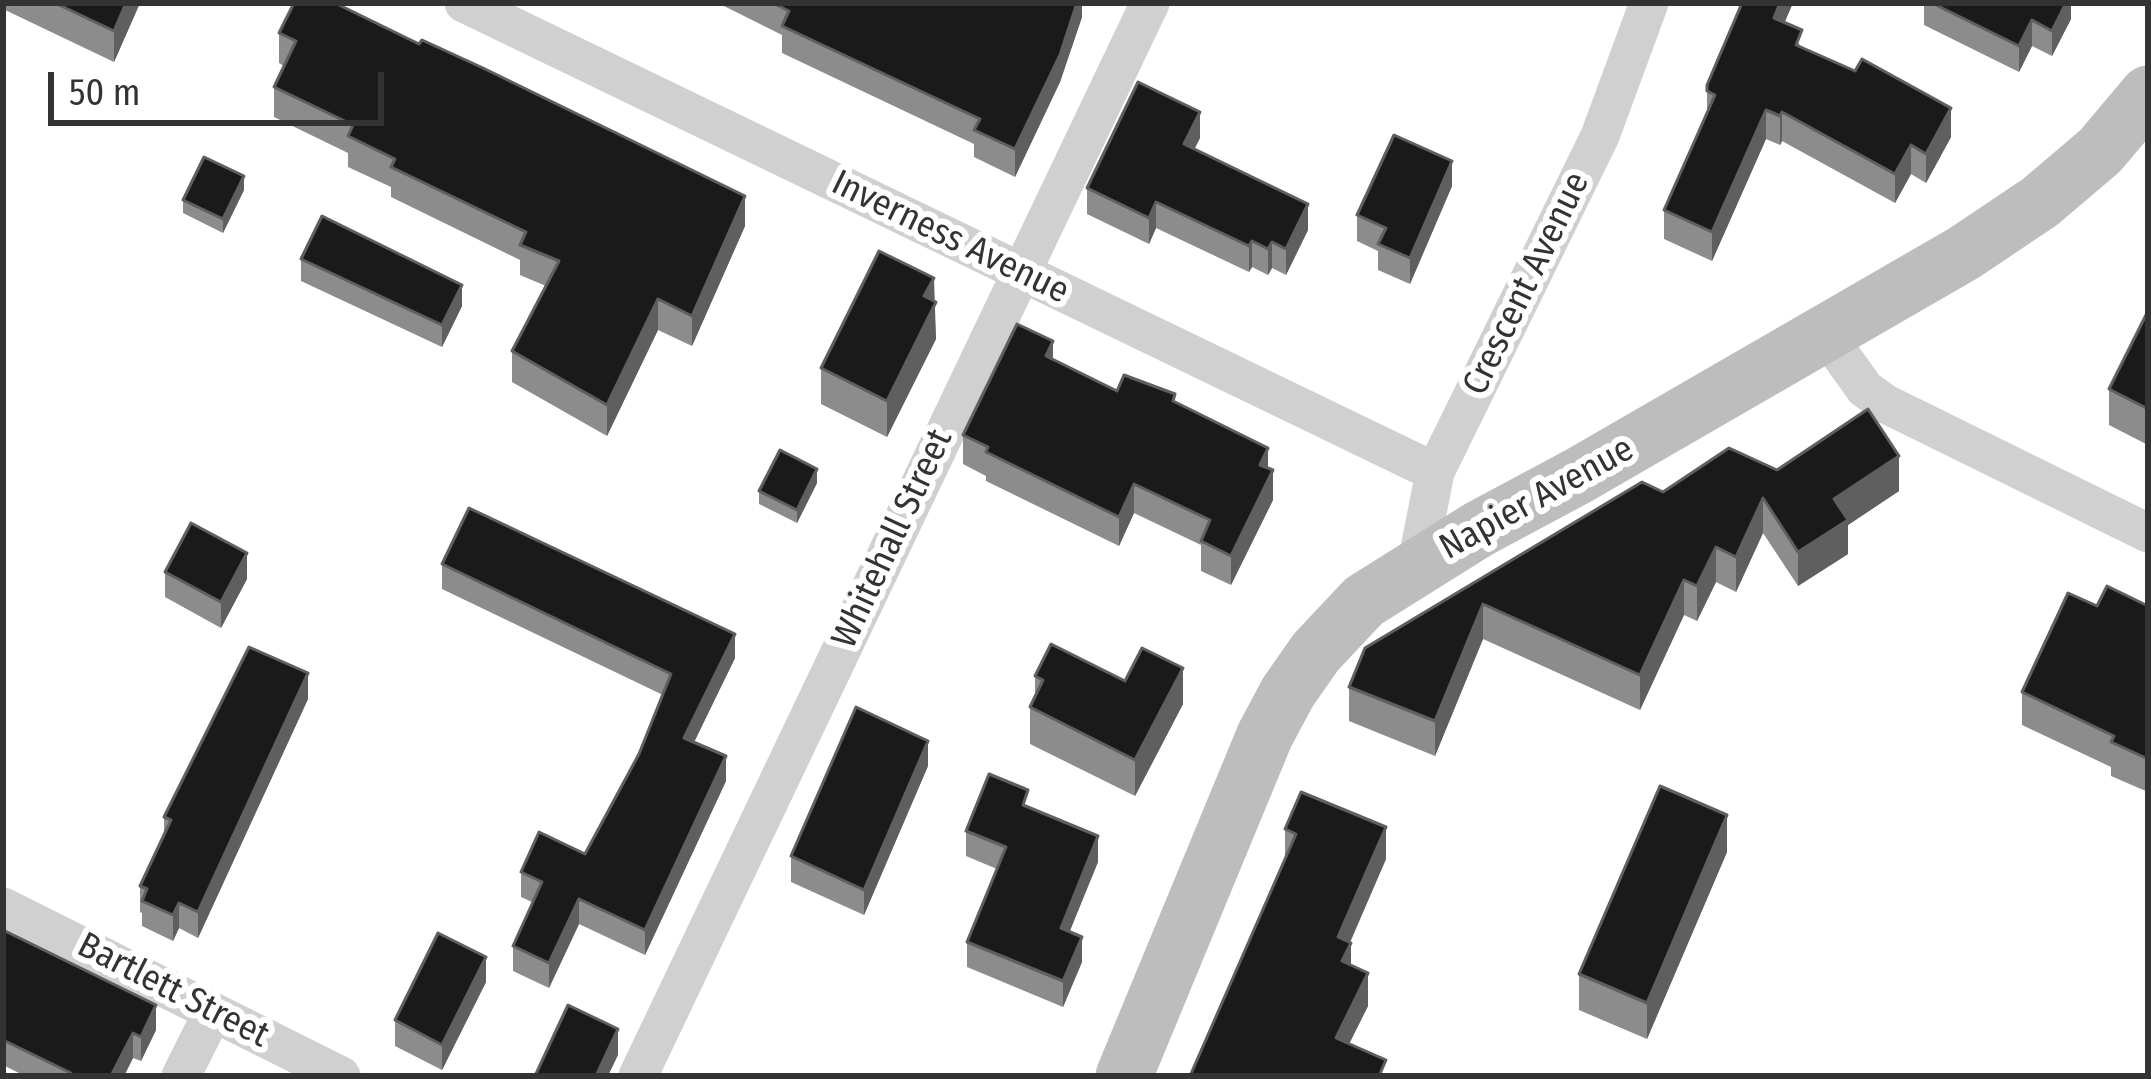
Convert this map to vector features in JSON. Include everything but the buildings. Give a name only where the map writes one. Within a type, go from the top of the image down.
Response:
[{"type":"street","name":"Inverness Avenue","points":[[464,3],[1435,472]]},
{"type":"street","name":"Whitehall Street","points":[[638,1076],[1150,3]]},
{"type":"street","name":"Crescent Avenue","points":[[1416,568],[1435,472],[1600,136],[1649,3]]},
{"type":"street","name":"Napier Avenue","points":[[1124,1076],[1265,735],[1288,692],[1342,622],[1416,568],[1964,253],[2040,202],[2100,151],[2148,94]]},
{"type":"street","points":[[1824,332],[1865,389],[1886,404],[2148,533]]},
{"type":"street","name":"Bartlett Street","points":[[3,907],[341,1076]]},
{"type":"street","points":[[181,1076],[213,1012]]}]
